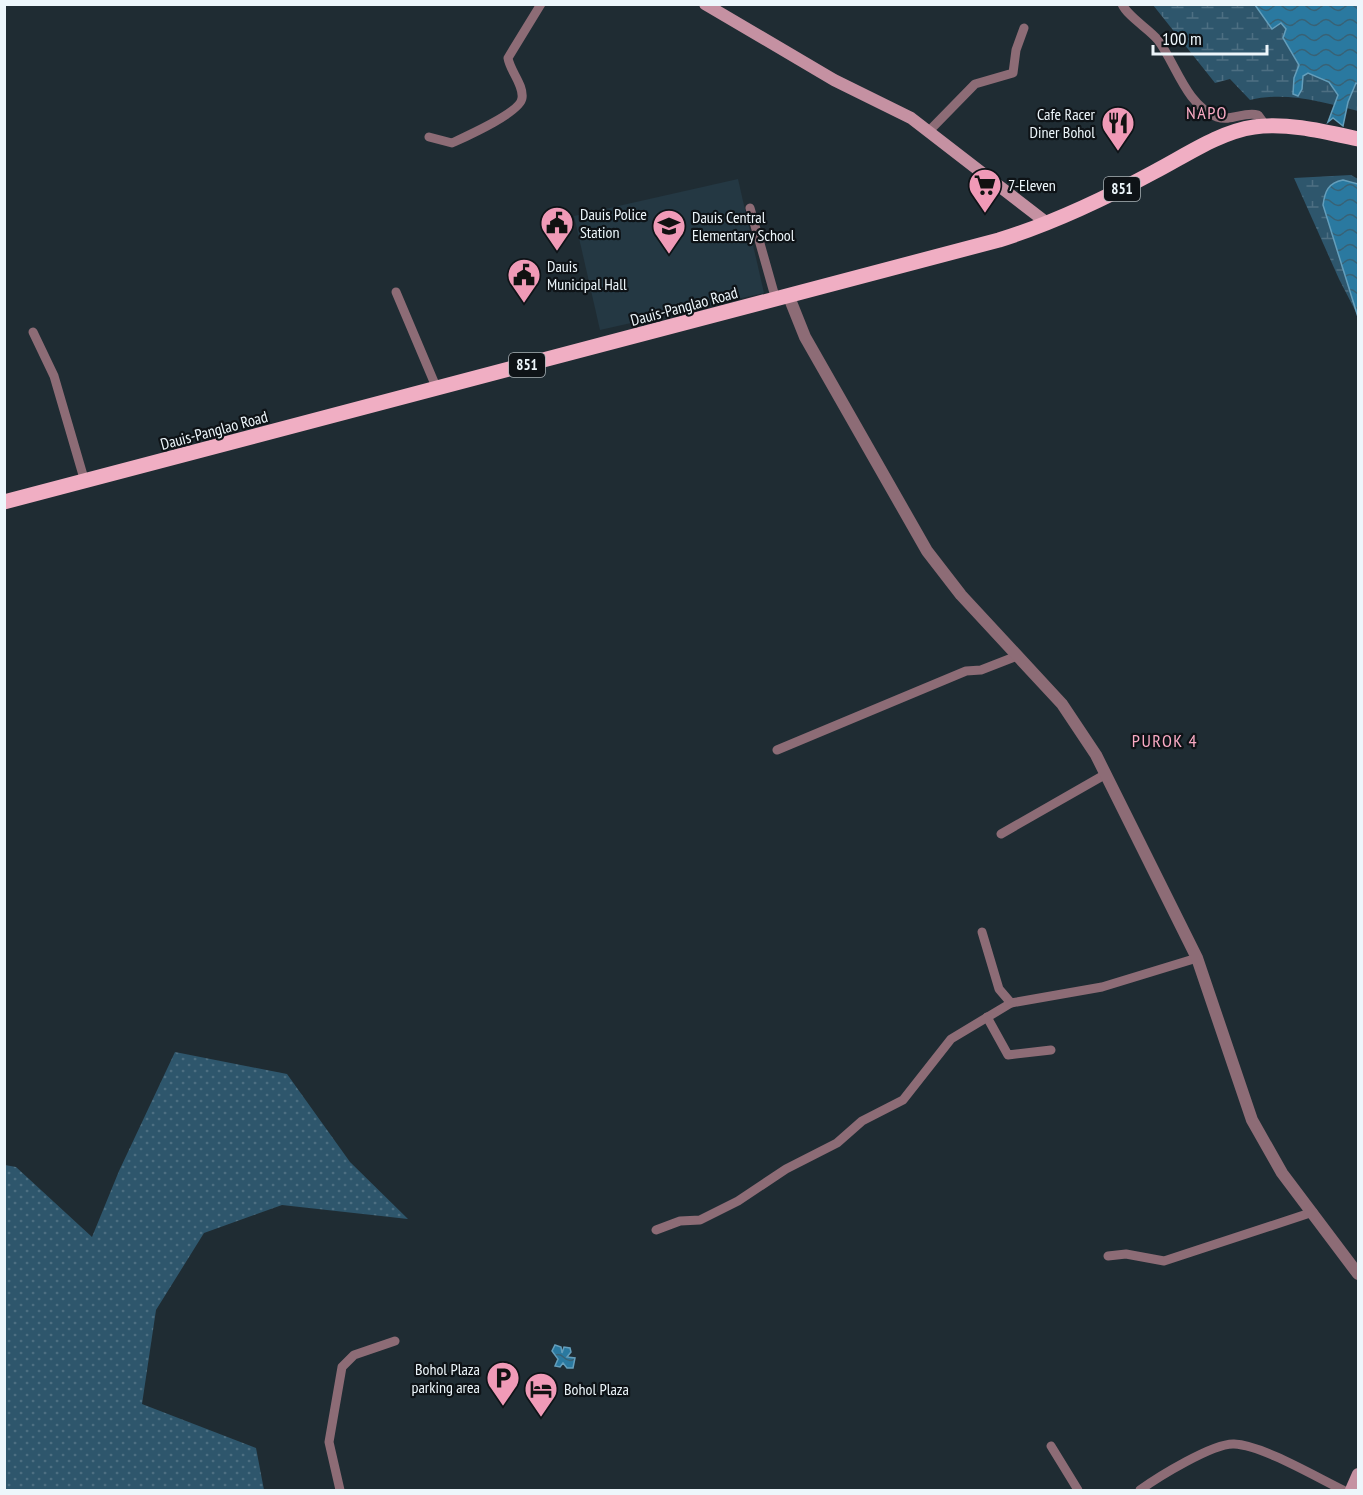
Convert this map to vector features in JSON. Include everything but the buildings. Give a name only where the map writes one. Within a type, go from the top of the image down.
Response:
[{"type":"main road","points":[[705,4],[834,80],[930,130],[1047,224]]},
{"type":"main road","name":"Dauis-Panglao Road","points":[[4,502],[999,240],[1077,212],[1233,132],[1266,126],[1359,139]]},
{"type":"main road","points":[[1351,1491],[1359,1474]]},
{"type":"street","points":[[429,137],[452,143],[510,113],[520,104],[521,91],[508,58],[541,4]]},
{"type":"street","points":[[1122,4],[1158,41],[1186,88],[1205,109],[1217,116],[1227,118],[1250,113],[1258,114],[1266,126]]},
{"type":"street","points":[[930,130],[975,84],[1013,73],[1016,50],[1024,28]]},
{"type":"street","points":[[750,208],[783,298],[927,551],[961,595],[1062,704],[1106,774],[1197,958],[1252,1120],[1282,1173],[1359,1274]]},
{"type":"street","points":[[396,292],[436,389]]},
{"type":"street","points":[[33,332],[54,376],[85,482]]},
{"type":"street","points":[[777,750],[966,670],[981,670],[1017,656]]},
{"type":"street","points":[[1001,834],[1106,774]]},
{"type":"street","points":[[982,932],[999,988],[1011,1003]]},
{"type":"street","points":[[656,1230],[680,1221],[700,1220],[738,1201],[786,1169],[837,1143],[862,1121],[903,1100],[951,1039],[1011,1003],[1102,987],[1197,958]]},
{"type":"street","points":[[987,1017],[1008,1055],[1051,1050]]},
{"type":"street","points":[[1108,1256],[1126,1254],[1164,1261],[1313,1212]]},
{"type":"street","points":[[340,1491],[329,1442],[342,1368],[354,1355],[395,1341]]},
{"type":"street","points":[[1140,1491],[1178,1465],[1232,1443],[1252,1447],[1343,1491]]},
{"type":"street","points":[[1050,1446],[1078,1491]]},
{"type":"shaded area","name":"Dauis Central Elementary School","points":[[738,179],[764,293],[600,330],[574,216]]},
{"type":"green space","points":[[1153,5],[1280,5],[1358,76],[1358,111],[1291,97],[1250,100],[1230,79],[1215,83]]},
{"type":"green space","points":[[1351,175],[1358,179],[1358,316],[1294,178]]},
{"type":"green space","points":[[175,1052],[287,1074],[350,1162],[408,1219],[282,1205],[204,1233],[156,1310],[142,1404],[256,1448],[264,1490],[5,1490],[5,1165],[16,1167],[92,1237],[119,1171]]},
{"type":"water","points":[[1255,5],[1358,5],[1358,84],[1356,83],[1348,102],[1343,126],[1333,118],[1328,122],[1338,95],[1329,82],[1308,73],[1303,76],[1302,89],[1298,96],[1293,94],[1294,78],[1299,65],[1283,38],[1286,29],[1281,23],[1272,29]]},
{"type":"water","points":[[1343,180],[1358,184],[1358,317],[1323,205],[1328,188]]},
{"type":"water","points":[[555,1345],[561,1347],[562,1353],[564,1347],[570,1348],[571,1352],[567,1357],[575,1358],[573,1368],[567,1368],[563,1363],[560,1367],[555,1366],[558,1359],[552,1351]]},
{"type":"place","name":"Cafe Racer Diner Bohol","points":[[1118,152]]},
{"type":"place","name":"7-Eleven","points":[[985,214]]},
{"type":"place","name":"Dauis Police Station","points":[[557,252]]},
{"type":"place","name":"Dauis Central Elementary School","points":[[669,255]]},
{"type":"place","name":"Dauis Municipal Hall","points":[[524,304]]},
{"type":"place","name":"Bohol Plaza parking area","points":[[503,1407]]},
{"type":"place","name":"Bohol Plaza","points":[[541,1418]]},
{"type":"district","name":"NAPO","points":[[1207,113]]},
{"type":"district","name":"PUROK 4","points":[[1165,741]]}]
